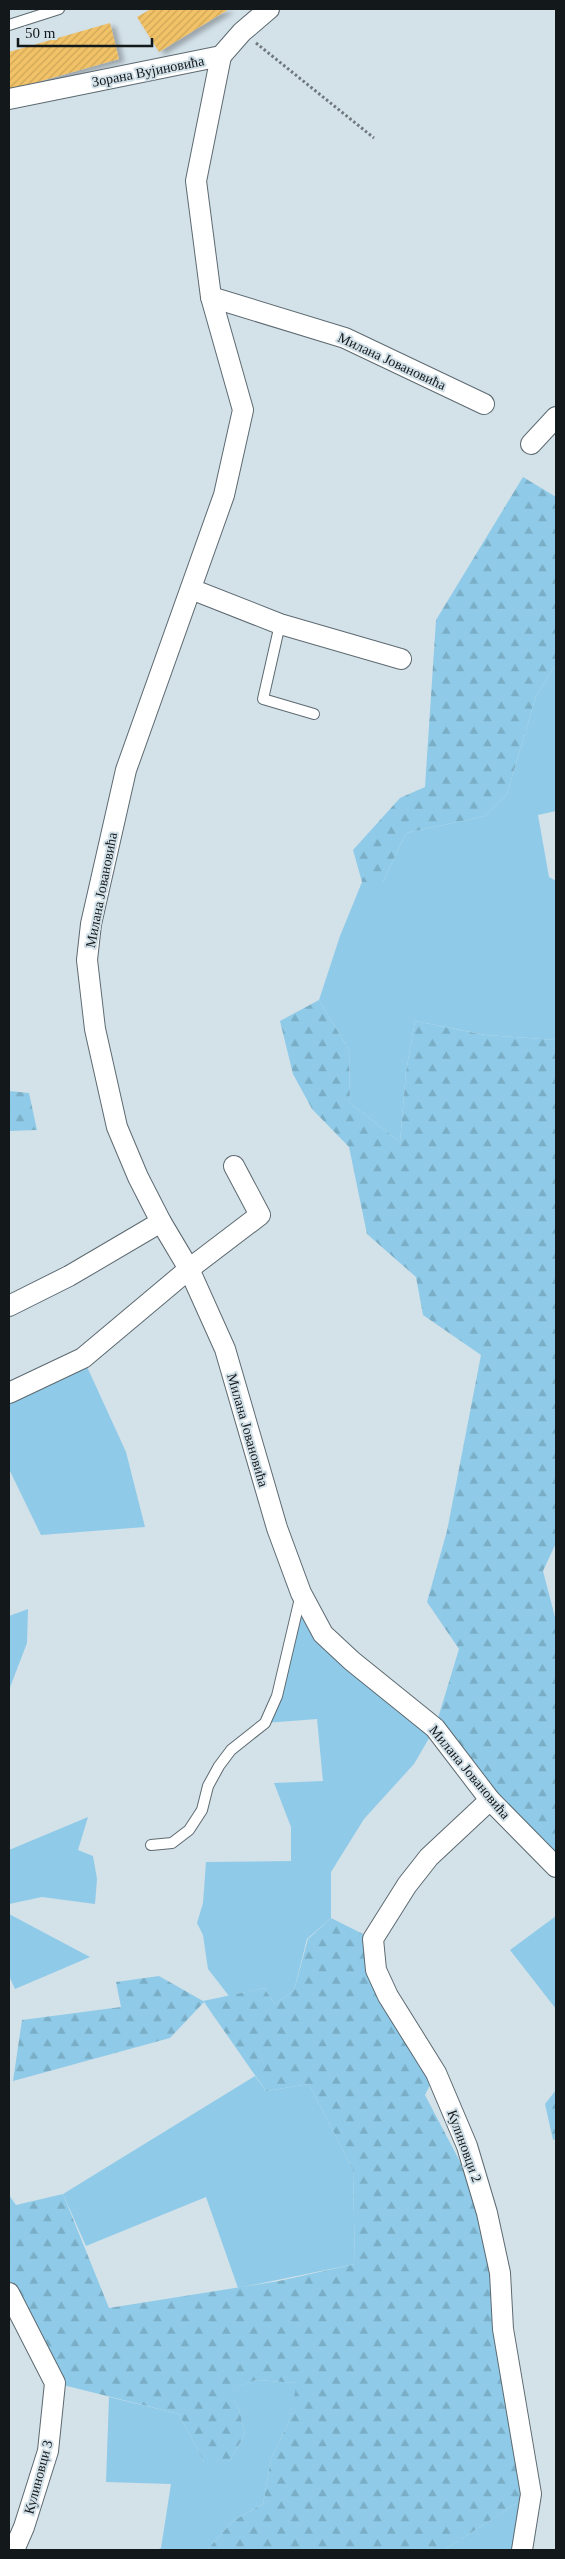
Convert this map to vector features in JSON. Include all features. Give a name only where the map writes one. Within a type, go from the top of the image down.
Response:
[{"type":"street","name":"Зорана Вујиновића","points":[[9,98],[221,56],[242,32],[269,9]]},
{"type":"street","name":"Милана Јовановића","points":[[221,56],[196,181],[211,297],[244,410],[224,496],[126,770],[91,924],[87,960],[95,1029],[118,1127],[138,1177],[160,1222],[189,1268],[225,1349],[277,1528],[301,1593],[323,1634],[352,1661],[435,1728],[490,1800],[556,1867]]},
{"type":"street","name":"Милана Јовановића","points":[[211,297],[345,338],[484,404]]},
{"type":"street","points":[[531,444],[556,418]]},
{"type":"street","points":[[191,589],[280,624],[401,659]]},
{"type":"street","points":[[9,1393],[83,1358],[189,1268],[260,1215],[234,1166]]},
{"type":"street","points":[[9,1306],[69,1276],[160,1222]]},
{"type":"street","name":"Кулиновци 2","points":[[490,1800],[429,1857],[407,1885],[373,1939],[376,1970],[388,1996],[436,2073],[467,2146],[487,2213],[500,2272],[503,2329],[531,2494],[522,2550]]},
{"type":"street","name":"Кулиновци 3","points":[[9,2293],[54,2383],[48,2451],[24,2527],[14,2550]]},
{"type":"lane","points":[[9,25],[59,9]]},
{"type":"lane","points":[[280,624],[263,699],[314,714]]},
{"type":"lane","points":[[151,1845],[172,1843],[189,1830],[202,1810],[208,1786],[219,1766],[231,1750],[265,1723],[277,1696],[301,1593]]},
{"type":"path","points":[[242,32],[374,138]]},
{"type":"green space","points":[[523,477],[556,497],[556,664],[536,696],[507,794],[485,816],[406,833],[383,882],[362,882],[353,850],[400,798],[425,787],[436,620]]},
{"type":"green space","points":[[556,664],[556,811],[538,815],[549,877],[556,881],[556,1040],[486,1035],[415,1021],[406,1072],[400,1142],[350,1103],[349,1050],[319,1000],[340,936],[362,882],[383,882],[406,833],[485,816],[507,794],[536,696]]},
{"type":"green space","points":[[319,1000],[349,1050],[350,1103],[400,1142],[406,1072],[415,1021],[485,1035],[556,1040],[556,1543],[543,1571],[556,1621],[556,1867],[435,1728],[459,1649],[427,1602],[447,1531],[481,1355],[423,1315],[416,1277],[367,1234],[349,1147],[312,1109],[293,1074],[280,1021]]},
{"type":"green space","points":[[9,1091],[29,1093],[37,1130],[9,1131]]},
{"type":"green space","points":[[83,1358],[126,1452],[145,1527],[41,1535],[9,1469],[9,1393]]},
{"type":"green space","points":[[298,1605],[323,1634],[435,1728],[414,1764],[364,1819],[331,1872],[331,1918],[307,1939],[294,1990],[275,2004],[264,1988],[229,1996],[208,1969],[203,1935],[197,1923],[203,1903],[206,1862],[291,1861],[291,1827],[274,1783],[323,1781],[317,1719],[265,1723]]},
{"type":"green space","points":[[28,1609],[27,1643],[9,1690],[9,1616]]},
{"type":"green space","points":[[88,1817],[78,1850],[93,1856],[97,1879],[95,1904],[42,1897],[9,1904],[9,1850]]},
{"type":"green space","points":[[9,1914],[90,1957],[15,1989],[9,1976]]},
{"type":"green space","points":[[556,1916],[556,2009],[510,1950]]},
{"type":"green space","points":[[331,1918],[373,1939],[376,1970],[436,2073],[425,2095],[487,2213],[531,2494],[444,2550],[207,2550],[233,2521],[263,2504],[271,2459],[288,2424],[297,2383],[256,2380],[228,2390],[239,2409],[245,2434],[229,2462],[204,2462],[179,2414],[55,2383],[9,2293],[9,2195],[16,2205],[63,2194],[109,2308],[279,2281],[355,2264],[353,2170],[309,2084],[266,2091],[204,2002],[170,2038],[13,2081],[22,2020],[121,2007],[116,1982],[159,1976],[203,2001],[264,1988],[275,2004],[294,1990],[308,1939]]},
{"type":"green space","points":[[255,2076],[266,2091],[309,2084],[353,2170],[355,2264],[238,2288],[206,2197],[86,2246],[63,2194]]},
{"type":"green space","points":[[556,2090],[556,2139],[553,2140],[545,2104]]},
{"type":"green space","points":[[256,2380],[298,2383],[288,2424],[271,2459],[263,2504],[233,2521],[207,2550],[157,2550],[161,2548],[171,2484],[106,2482],[109,2397],[179,2414],[204,2462],[229,2462],[245,2434],[239,2409],[227,2390]]},
{"type":"green space","points":[[531,2494],[522,2550],[444,2550]]},
{"type":"building","points":[[151,9],[229,9],[159,52],[137,17]]},
{"type":"building","points":[[110,23],[119,59],[9,90],[9,52]]}]
